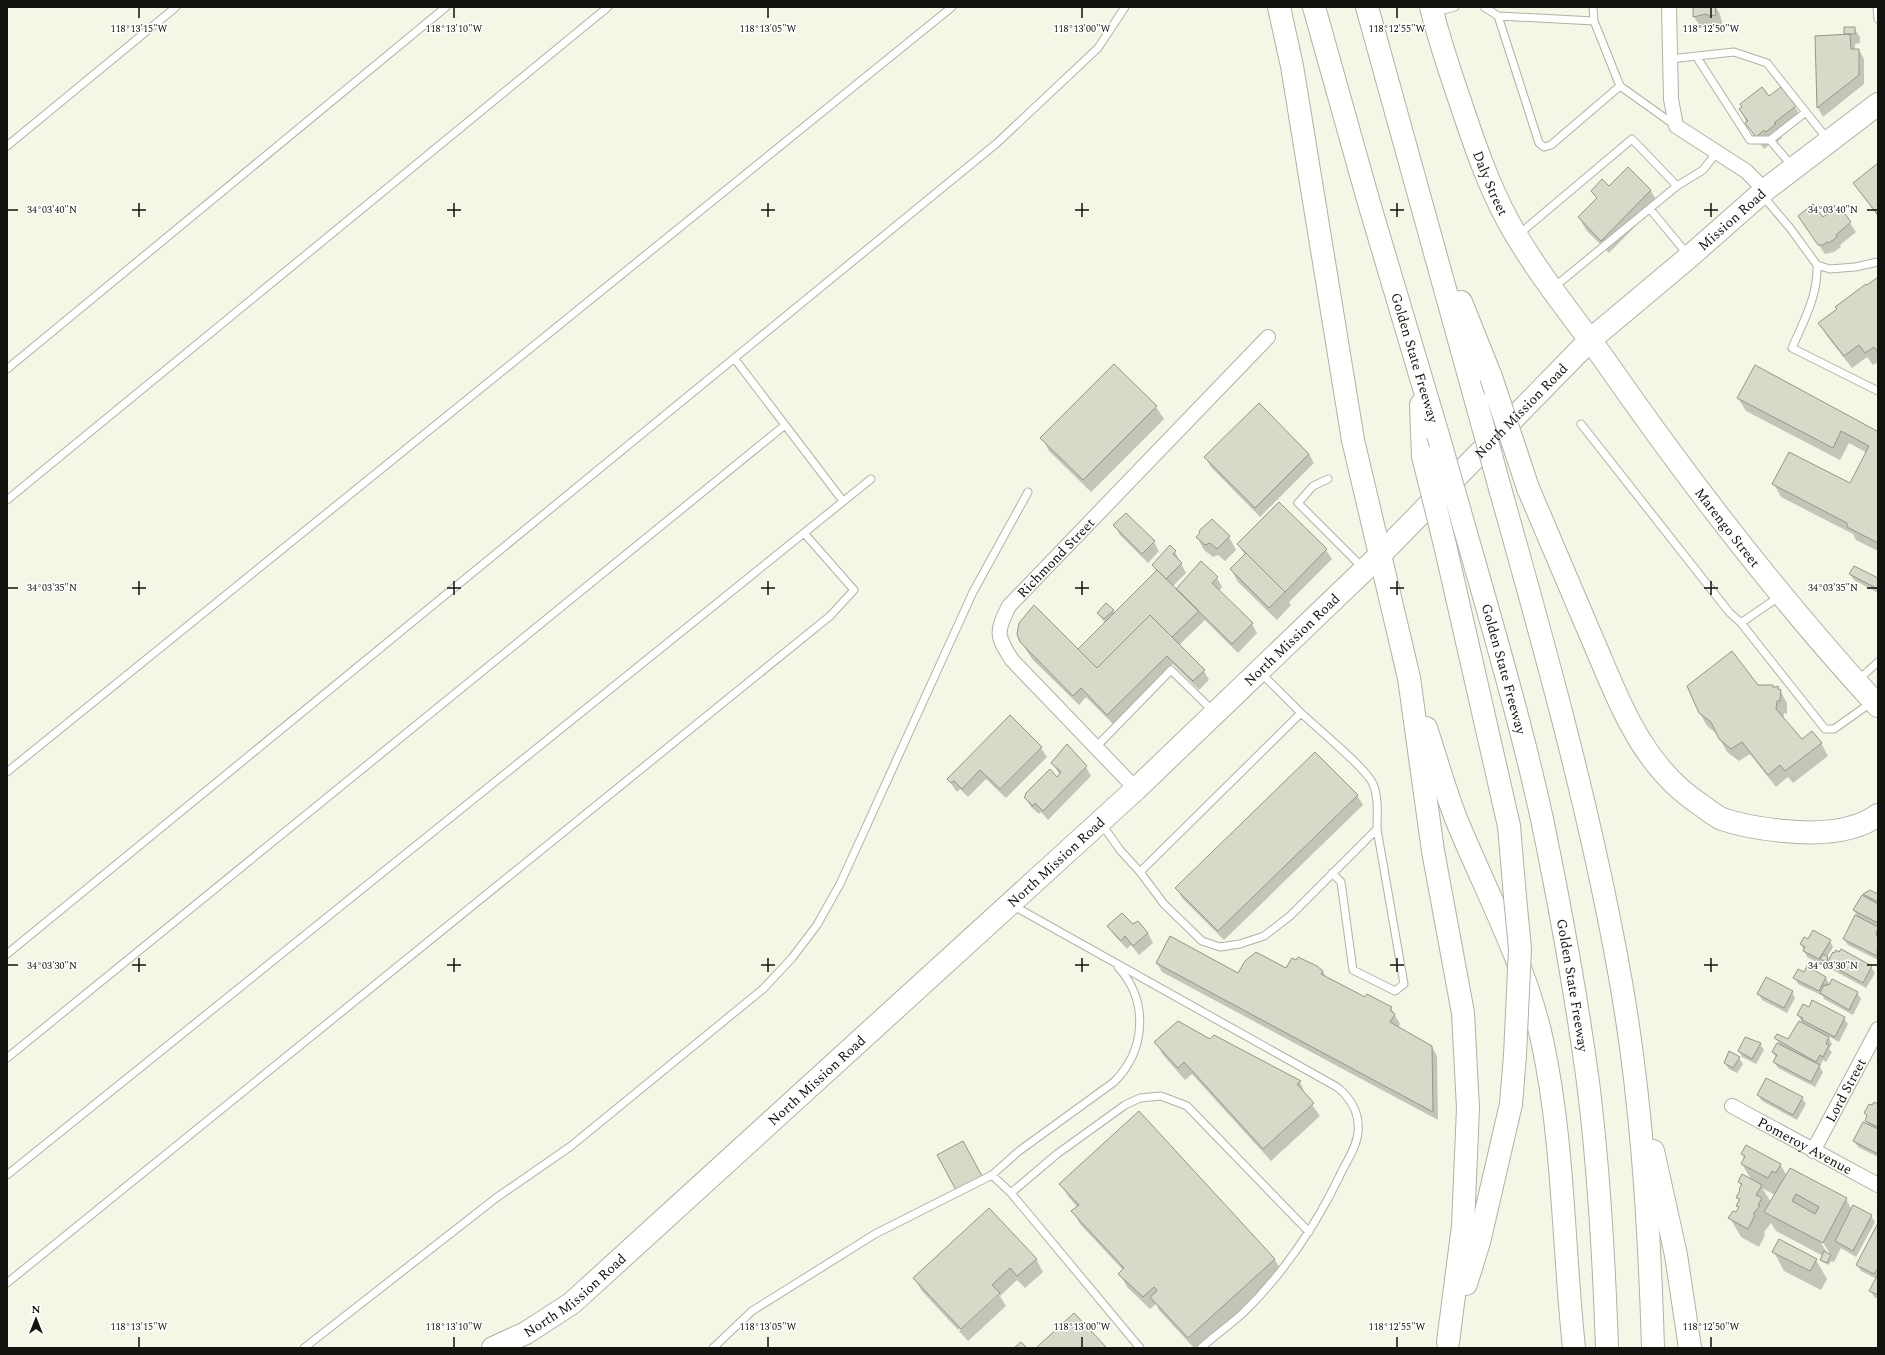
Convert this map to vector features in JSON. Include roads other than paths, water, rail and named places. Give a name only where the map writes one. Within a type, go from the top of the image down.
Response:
[{"type":"main road","points":[[1278,7],[1292,66],[1353,440],[1409,678],[1433,851],[1463,1013],[1468,1108],[1463,1226],[1447,1345]]},
{"type":"main road","name":"Golden State Freeway","points":[[1314,7],[1516,710],[1542,818],[1578,1014],[1588,1083],[1602,1242],[1607,1348]]},
{"type":"main road","points":[[1367,7],[1545,648],[1586,811],[1617,957],[1634,1072],[1645,1193],[1653,1348]]},
{"type":"main road","name":"Daly Street","points":[[1432,10],[1439,39],[1478,154],[1508,220],[1551,290],[1590,340]]},
{"type":"main road","name":"Mission Road","points":[[1590,340],[1689,257],[1763,192],[1878,104]]},
{"type":"main road","points":[[1420,200],[1491,377],[1528,488],[1624,712],[1645,750],[1666,776],[1691,799],[1721,818],[1754,828],[1790,832],[1822,832],[1849,828],[1878,815]]},
{"type":"main road","name":"North Mission Road","points":[[493,1348],[526,1333],[572,1303],[1136,789],[1381,554],[1590,340]]},
{"type":"main road","name":"Marengo Street","points":[[1590,340],[1664,445],[1781,596],[1876,703]]},
{"type":"main road","points":[[1419,374],[1422,456],[1445,545],[1509,826],[1520,949],[1511,1104],[1479,1242],[1447,1345]]},
{"type":"main road","points":[[1409,678],[1458,824],[1524,980],[1542,1039],[1555,1112],[1567,1287],[1574,1348]]},
{"type":"main road","points":[[1634,1072],[1671,1229],[1684,1302],[1690,1348]]},
{"type":"street","points":[[1669,7],[1671,100],[1676,126],[1746,171],[1763,192]]},
{"type":"street","name":"Richmond Street","points":[[1136,789],[1012,660],[1000,640],[1000,625],[1010,606],[1268,337]]},
{"type":"street","name":"Lord Street","points":[[1813,1151],[1878,1029]]},
{"type":"street","name":"Pomeroy Avenue","points":[[1732,1106],[1878,1185]]},
{"type":"lane","points":[[7,146],[176,7]]},
{"type":"lane","points":[[7,369],[446,7]]},
{"type":"lane","points":[[7,500],[608,7]]},
{"type":"lane","points":[[7,772],[952,7]]},
{"type":"lane","points":[[7,954],[997,143],[1098,48],[1125,7]]},
{"type":"lane","points":[[1432,10],[1455,7]]},
{"type":"lane","points":[[1484,7],[1498,16],[1594,21]]},
{"type":"lane","points":[[1593,7],[1594,21],[1620,86],[1676,126]]},
{"type":"lane","points":[[1877,7],[1878,19]]},
{"type":"lane","points":[[1498,16],[1539,143],[1544,146],[1551,145],[1620,86]]},
{"type":"lane","points":[[1670,59],[1734,52],[1767,63],[1829,141]]},
{"type":"lane","points":[[1696,56],[1750,140],[1770,140],[1806,112]]},
{"type":"lane","points":[[1518,236],[1632,139],[1677,186]]},
{"type":"lane","points":[[1770,140],[1794,168]]},
{"type":"lane","points":[[1551,290],[1677,186],[1703,170],[1717,152]]},
{"type":"lane","points":[[1763,192],[1817,265],[1817,282],[1812,299],[1792,348],[1878,390]]},
{"type":"lane","points":[[1650,208],[1689,257]]},
{"type":"lane","points":[[1817,265],[1830,269],[1855,267],[1878,262]]},
{"type":"lane","points":[[734,358],[843,501]]},
{"type":"lane","points":[[1581,424],[1729,612],[1741,623],[1825,729],[1834,729],[1876,703]]},
{"type":"lane","points":[[7,1058],[785,425]]},
{"type":"lane","points":[[1328,478],[1313,486],[1298,503],[1364,570]]},
{"type":"lane","points":[[7,1175],[870,479]]},
{"type":"lane","points":[[304,1348],[496,1198],[571,1146],[764,989],[792,958],[817,925],[840,884],[973,592],[1028,492]]},
{"type":"lane","points":[[7,1283],[830,616],[854,590],[804,533]]},
{"type":"lane","points":[[1741,623],[1781,596]]},
{"type":"lane","points":[[1857,682],[1878,662]]},
{"type":"lane","points":[[1096,748],[1171,670],[1215,713]]},
{"type":"lane","points":[[1258,671],[1301,714],[1362,769],[1373,782],[1376,796],[1377,829],[1404,984],[1395,991],[1354,970],[1341,882],[1332,873]]},
{"type":"lane","points":[[1140,872],[1301,714]]},
{"type":"lane","points":[[1100,821],[1120,850],[1140,872],[1164,904],[1202,941],[1220,946],[1240,944],[1264,936],[1290,916],[1377,829]]},
{"type":"lane","points":[[1010,904],[1337,1087],[1349,1099],[1358,1121],[1358,1132],[1355,1144],[1330,1197],[1297,1252],[1243,1312],[1200,1348]]},
{"type":"lane","points":[[713,1348],[752,1311],[868,1238],[992,1175],[1019,1151],[1114,1082],[1129,1064],[1138,1042],[1140,1014],[1132,986],[1116,963]]},
{"type":"lane","points":[[1011,1193],[1058,1154],[1125,1104],[1140,1098],[1161,1096],[1187,1106],[1309,1232]]},
{"type":"lane","points":[[992,1175],[1011,1193],[1140,1348]]}]
